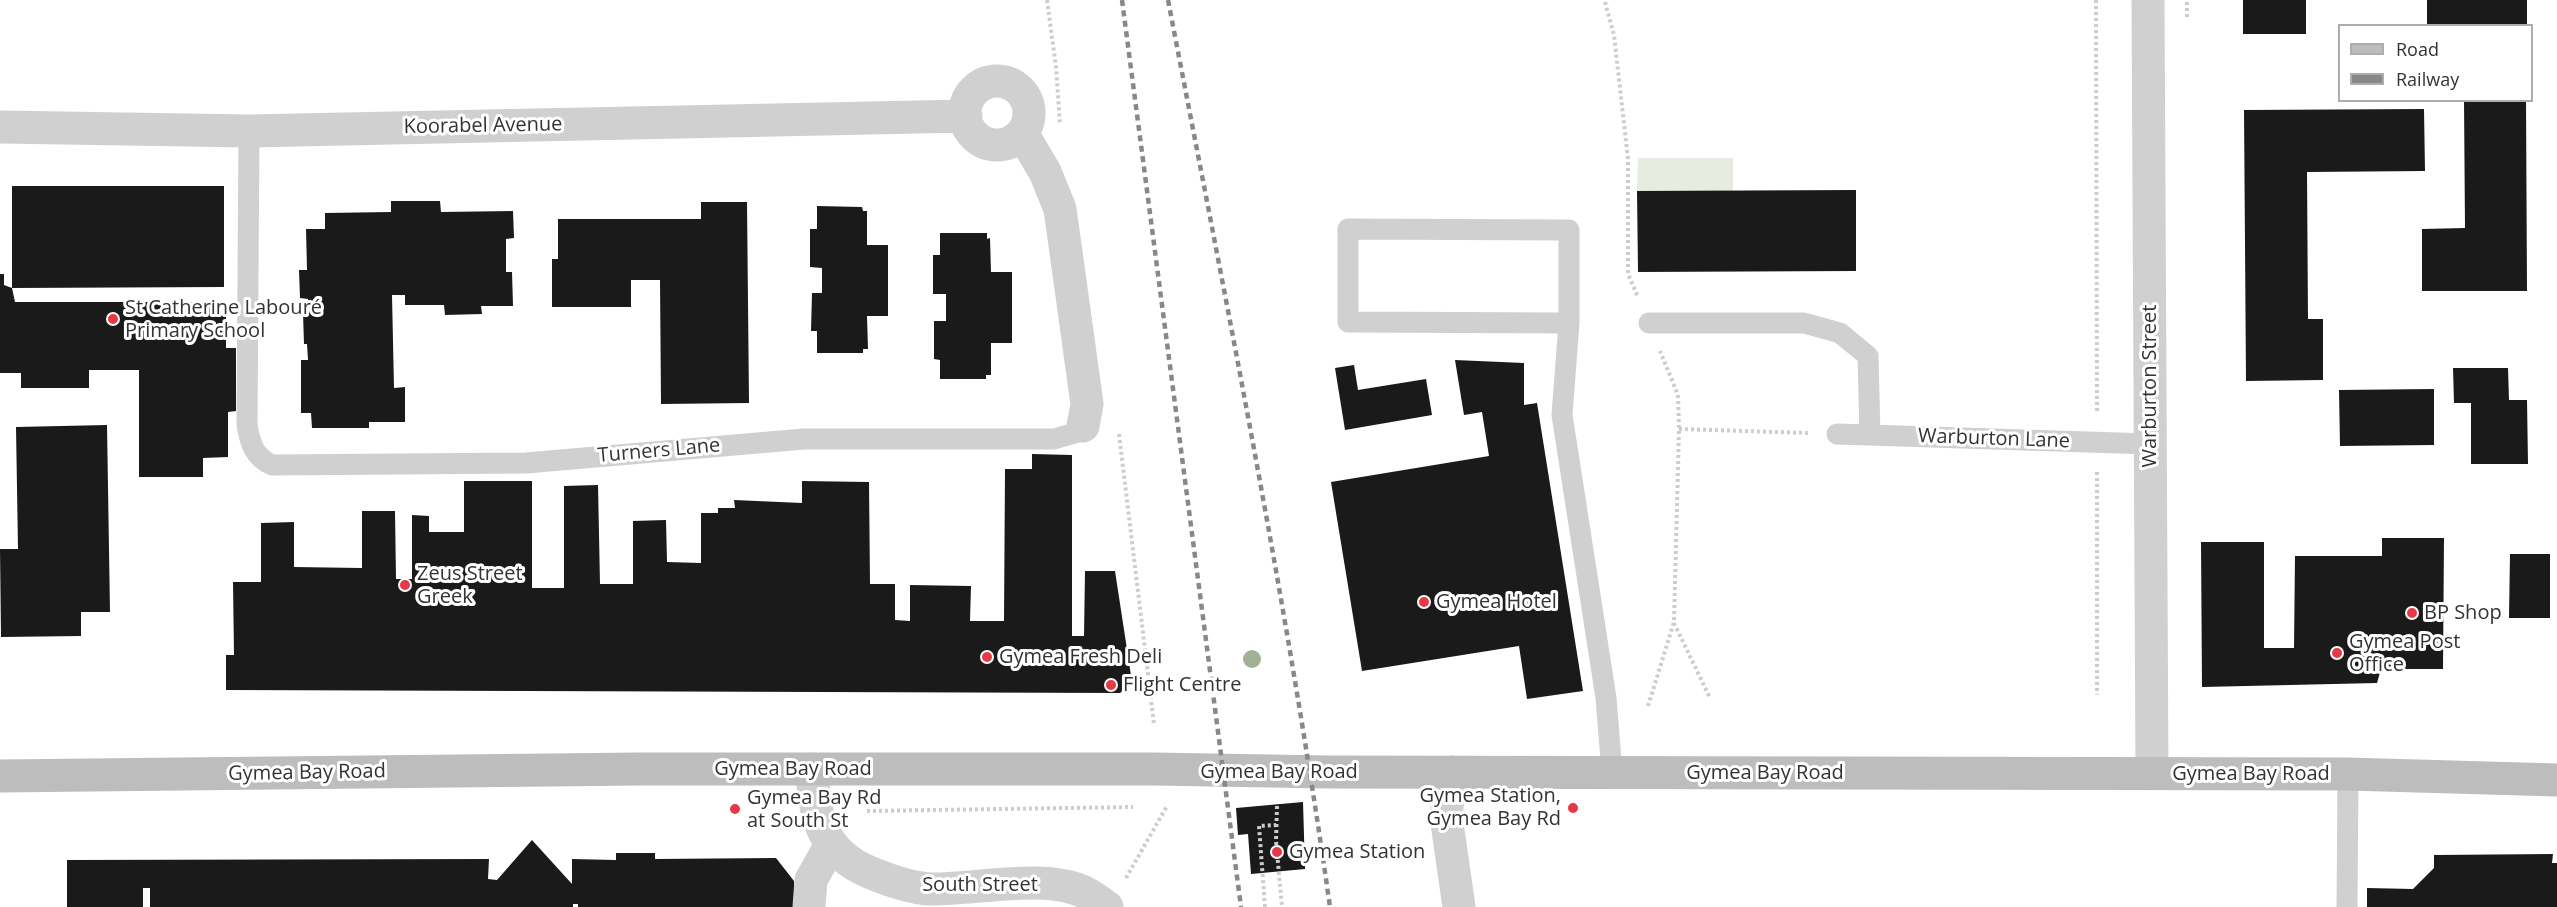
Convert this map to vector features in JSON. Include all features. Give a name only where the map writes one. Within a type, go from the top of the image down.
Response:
[{"type":"street","name":"Warburton Street","points":[[2148,0],[2152,773]]},
{"type":"street","points":[[989,82],[1008,82],[1022,93],[1029,110],[1028,122],[1022,133],[1007,143],[989,144],[978,138],[970,128],[966,116],[967,102],[973,92],[989,82]]},
{"type":"street","name":"Koorabel Avenue","points":[[0,128],[249,131],[966,116]]},
{"type":"street","name":"Turners Lane","points":[[1022,133],[1045,172],[1060,209],[1087,404],[1083,426]]},
{"type":"street","name":"Gymea Bay Road","points":[[0,776],[812,769],[2348,774],[2557,780]]},
{"type":"street","name":"South Street","points":[[812,769],[813,794],[819,820],[830,846],[850,864],[889,881],[929,889],[1016,884],[1051,885],[1114,897]]},
{"type":"street","points":[[1451,772],[1446,816],[1459,907]]},
{"type":"street","points":[[810,907],[811,880],[830,846]]},
{"type":"lane","name":"Turners Lane","points":[[249,131],[247,424],[255,451],[262,460],[272,465],[526,463],[804,439],[1054,439],[1075,433],[1083,426]]},
{"type":"lane","points":[[1569,323],[1348,322],[1348,229],[1569,230],[1569,323],[1562,415],[1606,698],[1612,773]]},
{"type":"lane","points":[[1649,323],[1804,323],[1840,333],[1868,356],[1870,435]]},
{"type":"lane","name":"Warburton Lane","points":[[1838,434],[2150,444]]},
{"type":"lane","points":[[2347,907],[2348,774]]},
{"type":"path","points":[[2096,0],[2097,695]]},
{"type":"path","points":[[1605,2],[1617,58],[1628,159],[1628,274],[1678,394],[1674,622],[1648,706]]},
{"type":"path","points":[[1679,429],[1838,434]]},
{"type":"path","points":[[1118,430],[1154,724]]},
{"type":"path","points":[[1674,622],[1710,698]]},
{"type":"path","points":[[1114,897],[1170,800],[1163,801]]},
{"type":"path","points":[[1277,805],[1276,841],[1282,907]]},
{"type":"path","points":[[867,811],[1138,806]]},
{"type":"path","points":[[1265,907],[1259,826],[1276,825]]},
{"type":"shaded area","points":[[1638,158],[1733,158],[1733,192],[1637,191]]},
{"type":"building","points":[[2243,0],[2306,0],[2306,34],[2243,34]]},
{"type":"building","points":[[2427,0],[2527,0],[2527,24],[2427,24]]},
{"type":"building","points":[[2464,102],[2526,102],[2527,291],[2422,291],[2422,229],[2465,228]]},
{"type":"building","points":[[2424,109],[2425,171],[2307,172],[2308,319],[2323,319],[2323,380],[2246,381],[2244,110]]},
{"type":"building","points":[[12,186],[224,186],[224,287],[12,288]]},
{"type":"building","points":[[1856,190],[1856,271],[1638,272],[1637,191]]},
{"type":"building","points":[[391,201],[440,201],[441,212],[513,211],[514,238],[506,239],[506,272],[512,272],[513,306],[481,306],[482,314],[445,315],[444,305],[405,305],[405,295],[392,295],[394,388],[405,387],[405,422],[369,422],[369,428],[312,428],[311,413],[301,413],[301,360],[308,360],[307,344],[304,344],[303,313],[309,312],[308,299],[300,298],[299,270],[307,270],[306,229],[325,229],[325,213],[391,212]]},
{"type":"building","points":[[701,202],[747,202],[749,403],[661,404],[660,280],[631,280],[631,307],[552,307],[552,259],[558,259],[558,219],[701,219]]},
{"type":"building","points":[[817,206],[862,207],[863,211],[867,211],[867,245],[888,245],[888,316],[867,316],[868,349],[863,349],[863,353],[817,353],[817,331],[811,331],[812,293],[822,293],[822,268],[810,267],[810,229],[817,229]]},
{"type":"building","points":[[940,233],[987,233],[987,239],[990,238],[991,272],[1012,272],[1012,343],[991,343],[991,375],[986,375],[986,379],[940,379],[940,360],[934,359],[934,321],[946,321],[946,294],[933,294],[933,255],[940,255]]},
{"type":"building","points":[[0,274],[4,274],[4,285],[12,288],[15,302],[226,302],[226,348],[236,348],[236,411],[228,412],[228,457],[203,458],[203,477],[139,477],[139,370],[89,370],[89,388],[21,388],[21,373],[0,373]]},
{"type":"building","points":[[1455,360],[1524,363],[1524,405],[1537,403],[1583,691],[1527,699],[1519,646],[1362,671],[1331,482],[1489,456],[1482,412],[1464,415]]},
{"type":"building","points":[[1354,365],[1358,390],[1426,379],[1432,415],[1345,430],[1335,368]]},
{"type":"building","points":[[2453,368],[2508,368],[2509,400],[2527,400],[2528,464],[2471,464],[2471,403],[2454,403]]},
{"type":"building","points":[[2434,389],[2434,445],[2340,446],[2339,390]]},
{"type":"building","points":[[107,425],[110,612],[81,612],[81,636],[1,637],[0,549],[18,549],[16,427]]},
{"type":"building","points":[[1032,454],[1072,455],[1072,636],[1084,636],[1085,571],[1115,571],[1132,682],[1120,693],[226,690],[226,655],[234,655],[233,582],[261,582],[261,523],[294,522],[294,567],[362,568],[362,511],[395,511],[396,579],[412,579],[412,515],[429,516],[429,532],[464,532],[464,481],[532,481],[532,588],[564,588],[564,486],[598,485],[600,584],[633,584],[633,521],[666,520],[667,562],[701,563],[701,513],[718,513],[718,508],[735,508],[734,500],[802,503],[802,481],[869,482],[870,584],[895,584],[895,620],[910,621],[910,585],[971,586],[970,621],[1004,621],[1005,469],[1032,469]]},
{"type":"building","points":[[2382,538],[2444,538],[2443,669],[2381,669],[2377,683],[2202,687],[2201,542],[2264,542],[2264,648],[2294,648],[2295,556],[2382,556]]},
{"type":"building","points":[[2510,554],[2550,554],[2550,618],[2509,618]]},
{"type":"building","name":"Gymea Station","points":[[1303,802],[1305,869],[1251,874],[1248,834],[1238,835],[1236,808]]},
{"type":"building","points":[[532,840],[572,884],[572,859],[616,860],[616,853],[655,853],[655,859],[776,858],[794,881],[794,907],[578,907],[578,904],[573,904],[573,907],[150,907],[150,888],[143,888],[143,907],[67,907],[67,860],[489,859],[488,879],[497,880]]},
{"type":"building","points":[[2553,854],[2552,863],[2557,863],[2557,907],[2367,907],[2367,888],[2413,889],[2434,868],[2434,855]]},
{"type":"railway","points":[[1122,0],[1241,907]]},
{"type":"railway","points":[[1168,0],[1275,566],[1330,907]]},
{"type":"place","name":"St Catherine Labouré Primary School","points":[[113,319]]},
{"type":"place","name":"Zeus Street Greek","points":[[405,585]]},
{"type":"place","name":"Gymea Hotel","points":[[1424,602]]},
{"type":"place","name":"BP Shop","points":[[2412,613]]},
{"type":"place","name":"Gymea Post Office","points":[[2337,653]]},
{"type":"place","name":"Gymea Fresh Deli","points":[[987,657]]},
{"type":"place","name":"Flight Centre","points":[[1111,685]]},
{"type":"place","name":"Gymea Station, Gymea Bay Rd","points":[[1573,808]]},
{"type":"place","name":"Gymea Bay Rd at South St","points":[[735,809]]},
{"type":"place","name":"Gymea Station","points":[[1277,852]]}]
